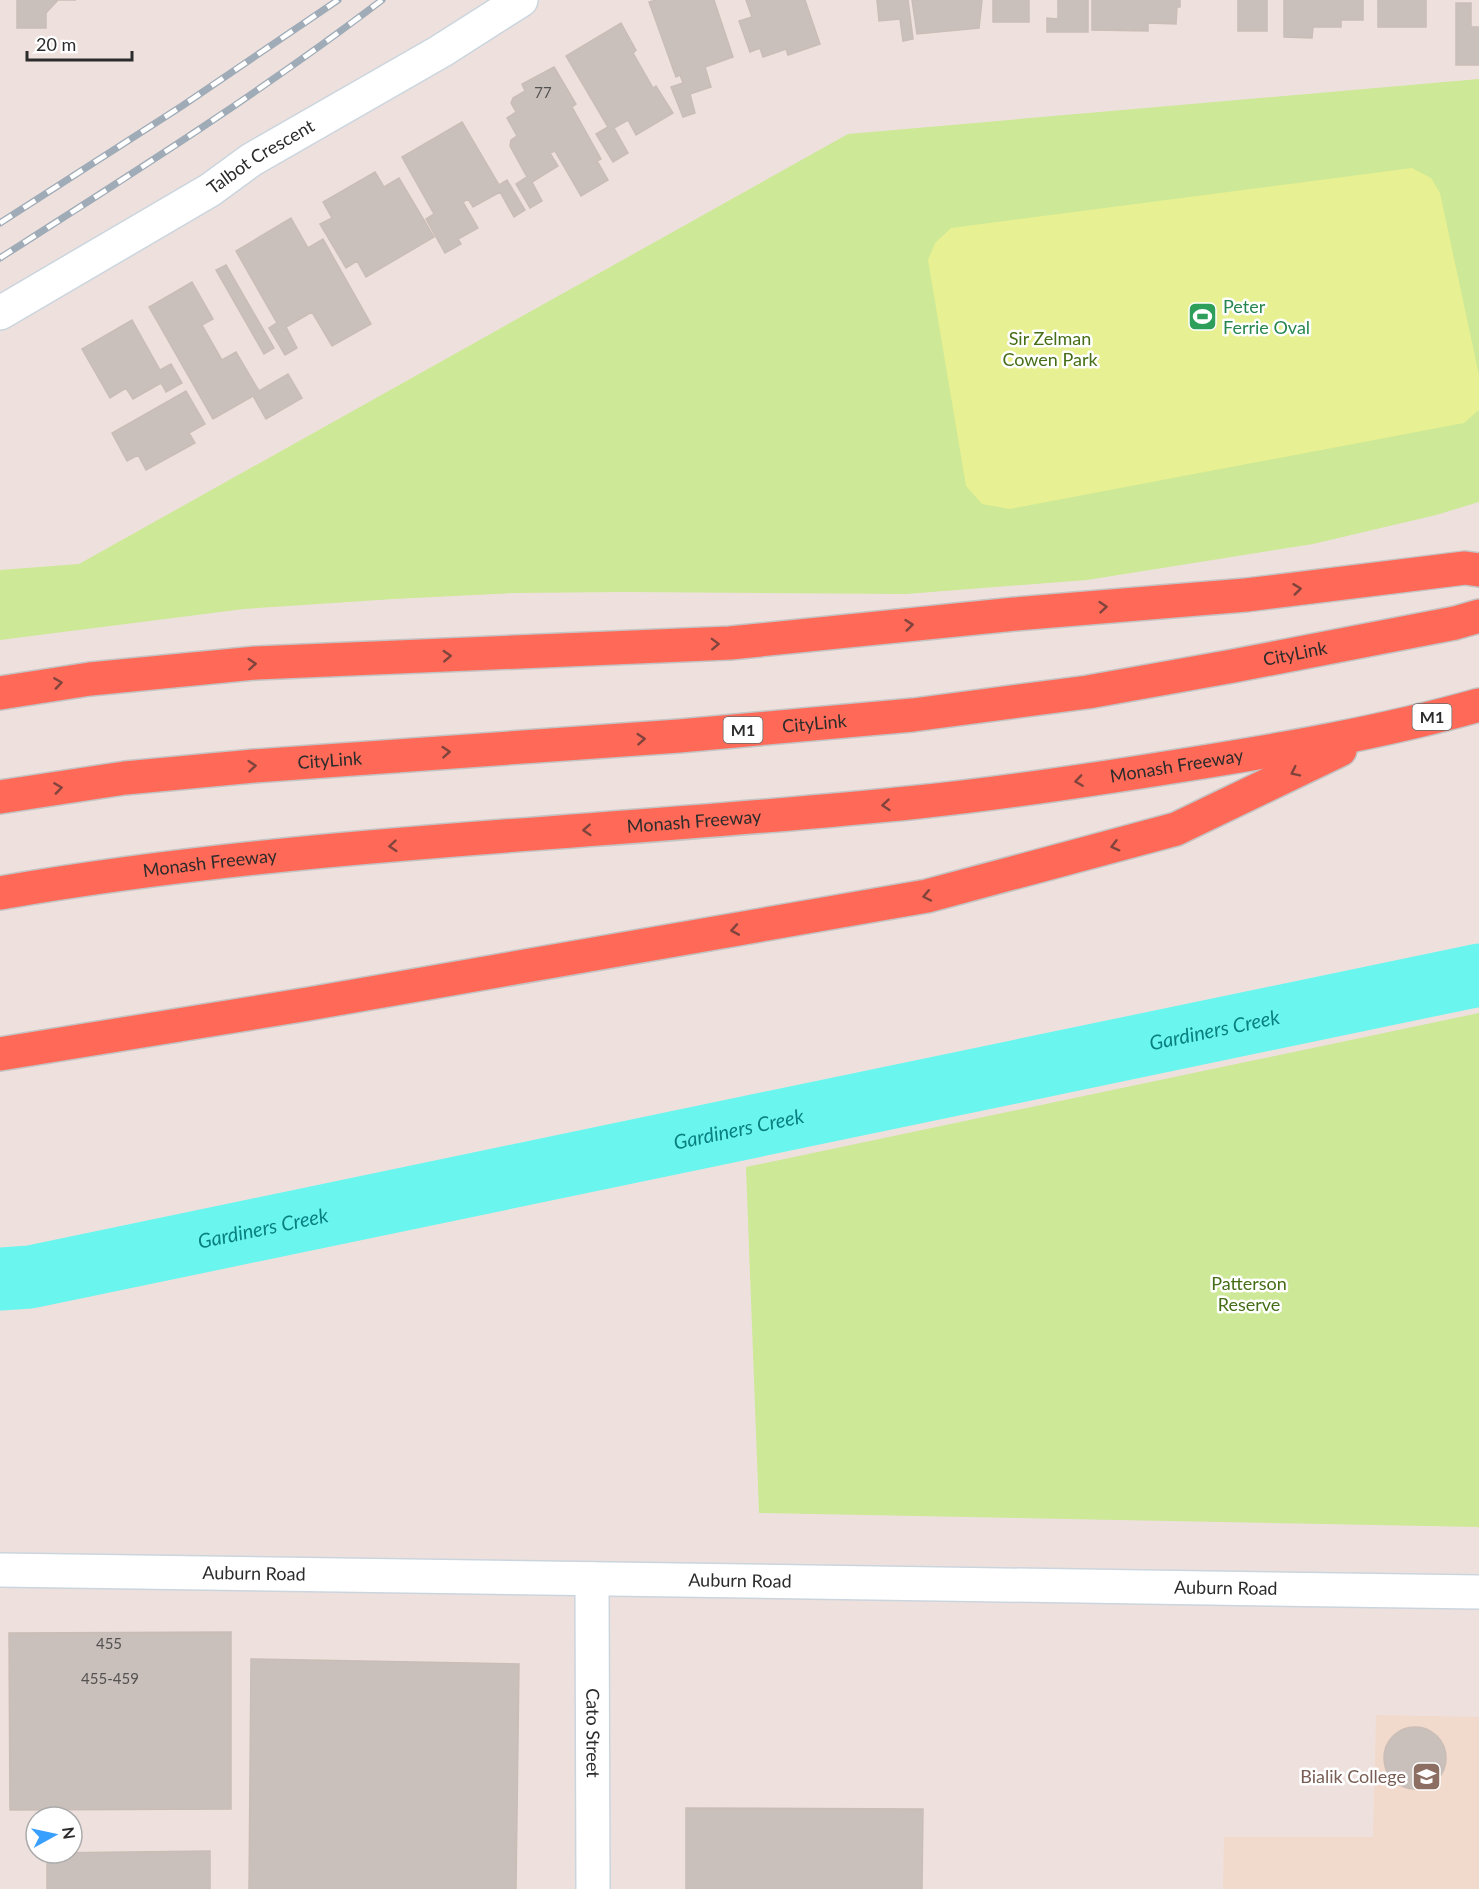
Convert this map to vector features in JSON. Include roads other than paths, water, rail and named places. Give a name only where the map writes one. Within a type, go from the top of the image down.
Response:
[{"type":"highway","points":[[0,693],[90,679],[256,663],[730,644],[1015,614],[1246,595],[1465,568],[1479,570]]},
{"type":"highway","name":"CityLink","points":[[0,797],[125,778],[254,766],[679,736],[913,715],[1088,692],[1455,623],[1479,616]]},
{"type":"highway","name":"M1","points":[[1385,728],[1479,705]]},
{"type":"highway","points":[[0,1054],[308,1004],[927,896],[1176,829],[1385,728]]},
{"type":"highway","name":"Monash Freeway","points":[[0,893],[130,872],[258,858],[920,802],[1241,756],[1324,742],[1385,728]]},
{"type":"main road","name":"Talbot Crescent","points":[[0,313],[210,190],[251,160],[441,51],[521,0]]},
{"type":"main road","name":"Auburn Road","points":[[0,1570],[1479,1592]]},
{"type":"main road","name":"Cato Street","points":[[592,1579],[593,1889]]},
{"type":"waterway","name":"Gardiners Creek","points":[[0,1279],[30,1277],[1479,975]]},
{"type":"railway","points":[[0,223],[182,106],[338,0]]},
{"type":"railway","points":[[0,258],[242,101],[382,0]]},
{"type":"place","name":"Peter Ferrie Oval","points":[[1202,317]]},
{"type":"place","name":"Bialik College","points":[[1427,1777]]},
{"type":"park label","name":"Sir Zelman Cowen Park","points":[[1050,349]]},
{"type":"park label","name":"Patterson Reserve","points":[[1249,1294]]}]
